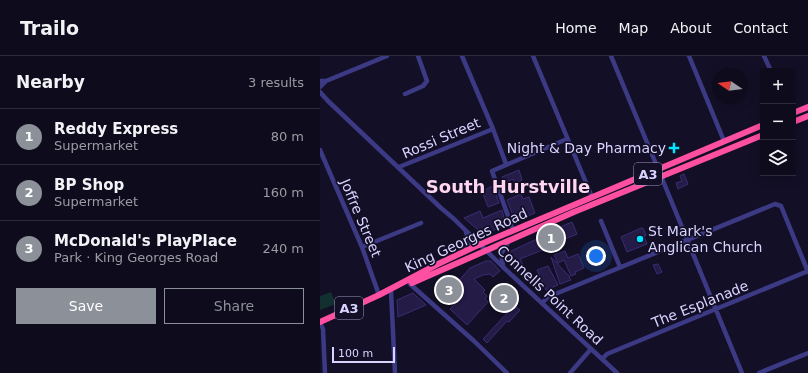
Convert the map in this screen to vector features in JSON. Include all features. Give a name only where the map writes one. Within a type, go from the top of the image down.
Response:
[{"type":"highway","points":[[796,112],[808,107]]},
{"type":"highway","points":[[796,121],[808,116]]},
{"type":"highway","name":"King Georges Road","points":[[320,322],[379,295],[480,244],[760,126]]},
{"type":"highway","name":"King Georges Road","points":[[379,295],[391,292],[569,214],[760,135]]},
{"type":"highway","points":[[714,154],[723,145],[724,141],[731,144],[742,139],[749,140]]},
{"type":"street","points":[[320,81],[326,81],[387,56]]},
{"type":"street","points":[[405,94],[423,86],[427,81],[418,56]]},
{"type":"street","points":[[462,56],[493,128],[506,164]]},
{"type":"street","points":[[533,56],[592,197]]},
{"type":"street","points":[[611,56],[656,164],[657,170]]},
{"type":"street","points":[[689,56],[724,141]]},
{"type":"street","points":[[764,56],[770,68]]},
{"type":"street","points":[[320,87],[326,81]]},
{"type":"street","name":"Connells Point Road","points":[[320,92],[503,267],[617,373]]},
{"type":"street","name":"Connells Point Road","points":[[320,95],[328,101]]},
{"type":"street","name":"Rossi Street","points":[[399,168],[493,128]]},
{"type":"street","points":[[513,230],[492,171],[567,139]]},
{"type":"street","name":"Joffre Street","points":[[320,150],[362,247],[379,295]]},
{"type":"street","points":[[660,176],[742,373]]},
{"type":"street","points":[[542,302],[548,297],[773,204],[778,204],[781,206],[808,272]]},
{"type":"street","points":[[601,221],[620,267]]},
{"type":"street","points":[[362,247],[421,223]]},
{"type":"street","points":[[465,230],[469,243],[465,252]]},
{"type":"street","points":[[503,267],[500,256],[502,250],[509,241]]},
{"type":"street","name":"The Esplanade","points":[[602,359],[607,354],[808,272]]},
{"type":"street","points":[[410,284],[474,341],[507,373]]},
{"type":"street","points":[[391,292],[395,373]]},
{"type":"street","points":[[320,322],[323,329],[325,373]]},
{"type":"street","points":[[570,373],[592,349]]},
{"type":"street","points":[[759,373],[808,353]]},
{"type":"green space","points":[[331,292],[336,304],[320,310],[320,296]]},
{"type":"building","points":[[519,170],[522,180],[515,183],[513,179],[504,183],[502,177]]},
{"type":"building","points":[[684,174],[688,184],[678,189],[676,183],[682,181],[680,176]]},
{"type":"building","points":[[493,186],[499,203],[488,207],[482,191]]},
{"type":"building","points":[[521,194],[523,199],[529,197],[535,213],[515,221],[507,200]]},
{"type":"building","points":[[502,210],[506,226],[483,234],[464,218],[480,211],[483,218]]},
{"type":"building","points":[[572,222],[577,234],[551,245],[554,251],[549,253],[545,249],[520,259],[523,265],[515,268],[510,263],[509,253],[511,251],[539,238],[538,236]]},
{"type":"building","points":[[643,228],[646,235],[644,236],[647,244],[627,252],[621,237]]},
{"type":"building","points":[[565,251],[568,258],[578,254],[584,268],[575,272],[576,274],[571,276],[564,260],[558,263],[554,255]]},
{"type":"building","points":[[551,257],[570,277],[571,280],[560,284]]},
{"type":"building","points":[[486,261],[491,261],[500,271],[493,277],[490,274],[474,279],[485,290],[483,292],[487,296],[485,299],[488,302],[467,325],[450,309],[457,302],[449,294],[452,289],[447,283],[450,280],[455,285],[470,268]]},
{"type":"building","points":[[658,264],[662,272],[657,274],[653,265]]},
{"type":"building","points":[[548,266],[558,285],[546,290],[537,270]]},
{"type":"building","points":[[514,287],[518,291],[511,298],[514,302],[512,304],[520,310],[509,322],[507,321],[487,343],[483,339],[510,310],[495,296],[502,290],[507,294]]},
{"type":"building","points":[[413,293],[426,305],[398,317],[397,300]]},
{"type":"place","name":"Night & Day Pharmacy","points":[[674,148]]},
{"type":"place","name":"Reddy Express","points":[[551,238]]},
{"type":"place","name":"St Mark's Anglican Church","points":[[640,239]]},
{"type":"place","name":"McDonald's PlayPlace","points":[[449,290]]},
{"type":"place","name":"BP Shop","points":[[504,298]]},
{"type":"district","name":"South Hurstville","points":[[508,187]]}]
